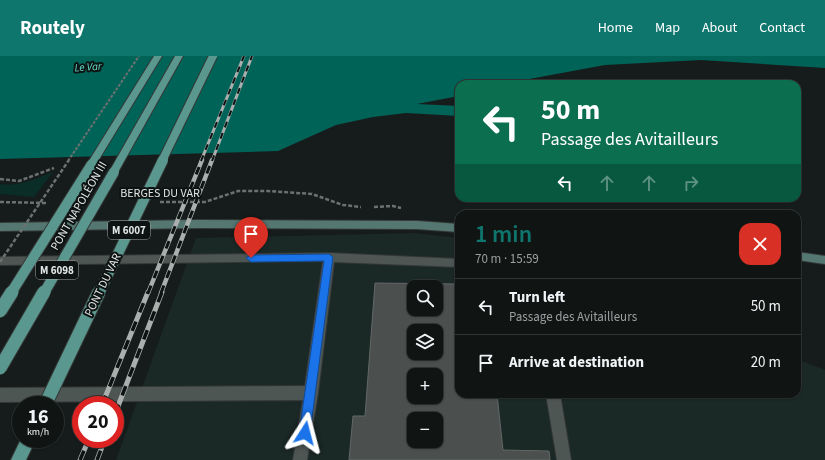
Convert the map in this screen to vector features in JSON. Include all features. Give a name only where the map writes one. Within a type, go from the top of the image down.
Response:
[{"type":"main road","name":"PONT NAPOLÉON III","points":[[0,311],[158,56]]},
{"type":"main road","name":"PONT NAPOLÉON III","points":[[0,368],[114,172],[179,56]]},
{"type":"main road","name":"PONT DU VAR","points":[[49,396],[213,56]]},
{"type":"main road","points":[[0,227],[198,224],[417,225],[455,228]]},
{"type":"main road","points":[[801,257],[825,260]]},
{"type":"main road","points":[[18,460],[24,448]]},
{"type":"street","points":[[300,460],[311,393],[329,257]]},
{"type":"street","points":[[0,262],[329,257],[455,263]]},
{"type":"street","points":[[0,395],[311,393]]},
{"type":"street","points":[[554,398],[564,460]]},
{"type":"path","points":[[0,262],[139,56]]},
{"type":"path","points":[[0,178],[19,181],[54,168]]},
{"type":"path","name":"BERGES DU VAR","points":[[158,202],[205,202],[238,191],[268,191],[312,194],[343,205],[366,208]]},
{"type":"path","points":[[0,202],[48,203]]},
{"type":"path","points":[[373,207],[393,206],[406,209]]},
{"type":"shaded area","points":[[53,172],[34,197],[0,194],[0,184],[7,185],[20,183],[33,180]]},
{"type":"shaded area","points":[[414,233],[455,238],[455,398],[801,398],[801,361],[825,370],[825,460],[116,460],[120,448],[124,448],[124,438],[196,238]]},
{"type":"water","name":"Le Var","points":[[0,56],[825,56],[825,68],[701,60],[605,65],[524,80],[455,80],[455,97],[417,104],[455,106],[455,116],[406,113],[373,117],[336,125],[278,151],[0,159]]},
{"type":"building","points":[[375,283],[407,283],[407,316],[443,316],[443,284],[455,284],[455,398],[497,398],[503,450],[549,451],[550,460],[349,460],[353,416],[365,416]]},
{"type":"railway","points":[[201,161],[244,56]]},
{"type":"railway","points":[[212,161],[252,56]]},
{"type":"railway","points":[[148,293],[202,160]]},
{"type":"railway","points":[[161,293],[212,160]]},
{"type":"railway","points":[[106,396],[148,292]]},
{"type":"railway","points":[[122,396],[162,292]]},
{"type":"railway","points":[[80,460],[85,448]]},
{"type":"railway","points":[[97,460],[102,448]]},
{"type":"route","points":[[251,258],[329,257],[305,433]]}]
